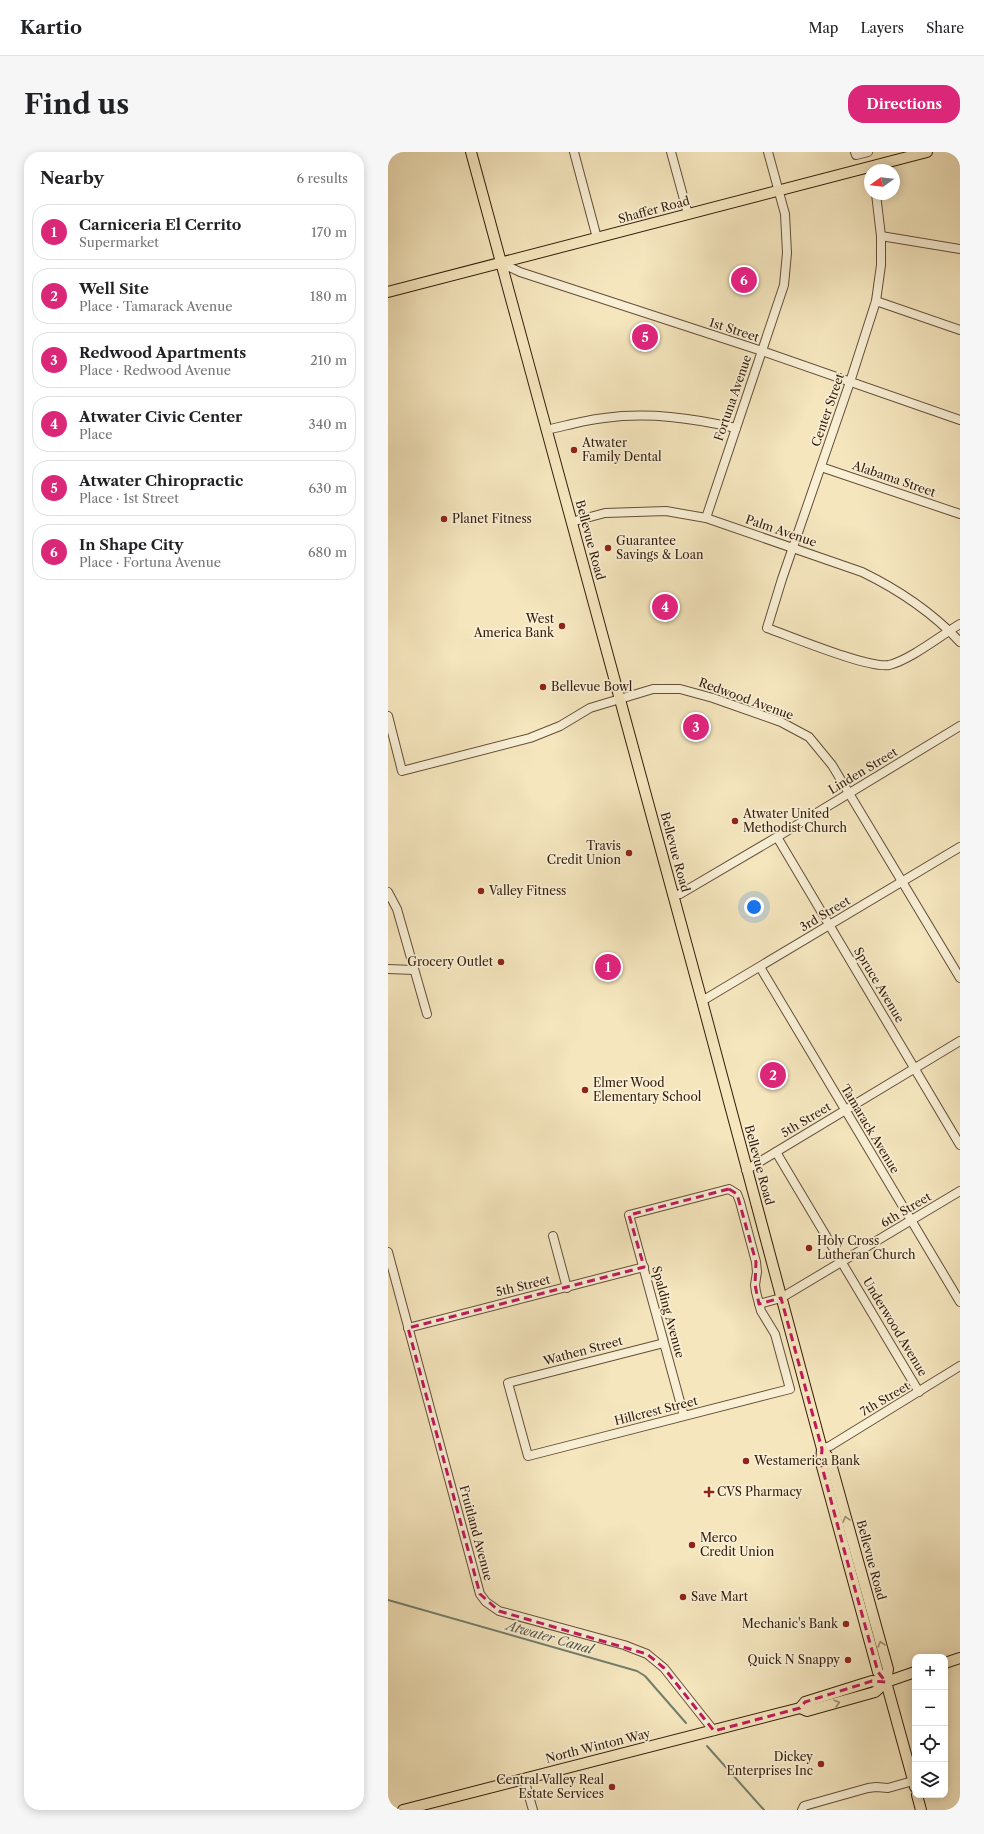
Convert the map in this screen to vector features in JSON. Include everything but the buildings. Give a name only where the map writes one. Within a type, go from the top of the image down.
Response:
[{"type":"main road","name":"Bellevue Road","points":[[471,152],[822,1449],[821,1463],[851,1574],[878,1672],[886,1682],[912,1777]]},
{"type":"main road","name":"Shaffer Road","points":[[888,164],[927,152]]},
{"type":"main road","name":"Shaffer Road","points":[[388,292],[778,191],[864,171]]},
{"type":"main road","name":"Bellevue Road","points":[[822,1449],[830,1460],[888,1669],[886,1682]]},
{"type":"main road","points":[[851,1574],[856,1581],[864,1585]]},
{"type":"main road","points":[[948,1662],[960,1658]]},
{"type":"main road","name":"North Winton Way","points":[[403,1810],[800,1708],[807,1712],[875,1692],[886,1682],[912,1673]]},
{"type":"main road","points":[[918,1798],[921,1810]]},
{"type":"street","points":[[574,152],[597,238]]},
{"type":"street","points":[[671,152],[688,214]]},
{"type":"street","name":"Fortuna Avenue","points":[[706,518],[784,285],[787,253],[785,214],[768,152]]},
{"type":"street","points":[[855,154],[868,152]]},
{"type":"street","name":"Center Street","points":[[877,200],[881,236],[881,265],[876,301],[767,628],[869,664],[888,665],[903,660],[949,630]]},
{"type":"street","points":[[881,236],[960,249]]},
{"type":"street","name":"1st Street","points":[[501,263],[520,272],[762,351],[960,420]]},
{"type":"street","points":[[876,301],[960,330]]},
{"type":"street","points":[[546,430],[603,418],[653,415],[695,419],[736,428]]},
{"type":"street","name":"Alabama Street","points":[[821,467],[960,514]]},
{"type":"street","name":"Palm Avenue","points":[[571,522],[605,513],[628,511],[666,511],[706,518],[862,572],[887,584],[910,599],[949,630],[960,642]]},
{"type":"street","points":[[949,630],[960,624]]},
{"type":"street","name":"Redwood Avenue","points":[[388,716],[402,771],[530,738],[560,726],[590,708],[653,689],[680,689],[713,698],[781,722],[810,737],[832,765],[960,978]]},
{"type":"street","name":"Linden Street","points":[[673,896],[680,894],[777,838],[960,726]]},
{"type":"street","name":"Spruce Avenue","points":[[777,838],[960,1145]]},
{"type":"street","name":"3rd Street","points":[[702,1001],[960,848]]},
{"type":"street","points":[[388,892],[394,901],[427,1014]]},
{"type":"street","name":"Tamarack Avenue","points":[[760,967],[960,1302]]},
{"type":"street","points":[[388,969],[414,970]]},
{"type":"street","name":"5th Street","points":[[746,1170],[960,1041]]},
{"type":"street","name":"Underwood Avenue","points":[[776,1152],[919,1392]]},
{"type":"street","name":"Spalding Avenue","points":[[684,1416],[630,1215],[729,1189],[737,1194],[756,1262],[757,1272],[755,1285],[759,1304]]},
{"type":"street","name":"6th Street","points":[[759,1304],[781,1298],[960,1191]]},
{"type":"street","points":[[553,1236],[567,1288]]},
{"type":"street","name":"Fruitland Avenue","points":[[388,1252],[390,1269],[408,1328],[480,1594],[486,1602],[499,1611],[624,1645],[647,1654],[664,1668],[714,1731]]},
{"type":"street","name":"5th Street","points":[[408,1328],[644,1267]]},
{"type":"street","name":"Hillcrest Street","points":[[528,1456],[790,1389],[775,1334],[761,1311],[759,1304]]},
{"type":"street","name":"Wathen Street","points":[[528,1456],[508,1383],[664,1342]]},
{"type":"street","name":"7th Street","points":[[822,1449],[830,1446],[960,1366]]},
{"type":"street","points":[[524,1779],[533,1810]]},
{"type":"street","points":[[802,1810],[804,1806],[868,1788],[888,1788],[912,1784]]},
{"type":"highlighted area","points":[[729,1189],[737,1194],[756,1262],[755,1285],[759,1304],[781,1298],[822,1449],[821,1463],[845,1553],[878,1672],[886,1682],[872,1681],[805,1702],[800,1708],[714,1731],[664,1668],[647,1654],[499,1611],[480,1594],[408,1328],[644,1267],[629,1215]]},
{"type":"waterway","name":"Atwater Canal","points":[[388,1600],[637,1671],[645,1676],[686,1723]]},
{"type":"waterway","name":"Atwater Canal","points":[[707,1746],[764,1810]]},
{"type":"place","name":"In Shape City","points":[[744,280]]},
{"type":"place","name":"Atwater Chiropractic","points":[[645,337]]},
{"type":"place","name":"Atwater Family Dental","points":[[574,450]]},
{"type":"place","name":"Planet Fitness","points":[[444,519]]},
{"type":"place","name":"Guarantee Savings & Loan","points":[[608,548]]},
{"type":"place","name":"Atwater Civic Center","points":[[665,607]]},
{"type":"place","name":"West America Bank","points":[[562,626]]},
{"type":"place","name":"Bellevue Bowl","points":[[543,687]]},
{"type":"place","name":"Redwood Apartments","points":[[696,727]]},
{"type":"place","name":"Atwater United Methodist Church","points":[[735,821]]},
{"type":"place","name":"Travis Credit Union","points":[[629,853]]},
{"type":"place","name":"Valley Fitness","points":[[481,891]]},
{"type":"place","name":"Grocery Outlet","points":[[501,962]]},
{"type":"place","name":"Carniceria El Cerrito","points":[[608,967]]},
{"type":"place","name":"Well Site","points":[[773,1075]]},
{"type":"place","name":"Elmer Wood Elementary School","points":[[585,1090]]},
{"type":"place","name":"Holy Cross Lutheran Church","points":[[809,1248]]},
{"type":"place","name":"Westamerica Bank","points":[[746,1461]]},
{"type":"place","name":"CVS Pharmacy","points":[[709,1492]]},
{"type":"place","name":"Merco Credit Union","points":[[692,1545]]},
{"type":"place","name":"Save Mart","points":[[683,1597]]},
{"type":"place","name":"Mechanic's Bank","points":[[846,1624]]},
{"type":"place","name":"Quick N Snappy","points":[[848,1660]]},
{"type":"place","name":"Dickey Enterprises Inc","points":[[821,1764]]},
{"type":"place","name":"Central Valley Real Estate Services","points":[[612,1787]]}]
